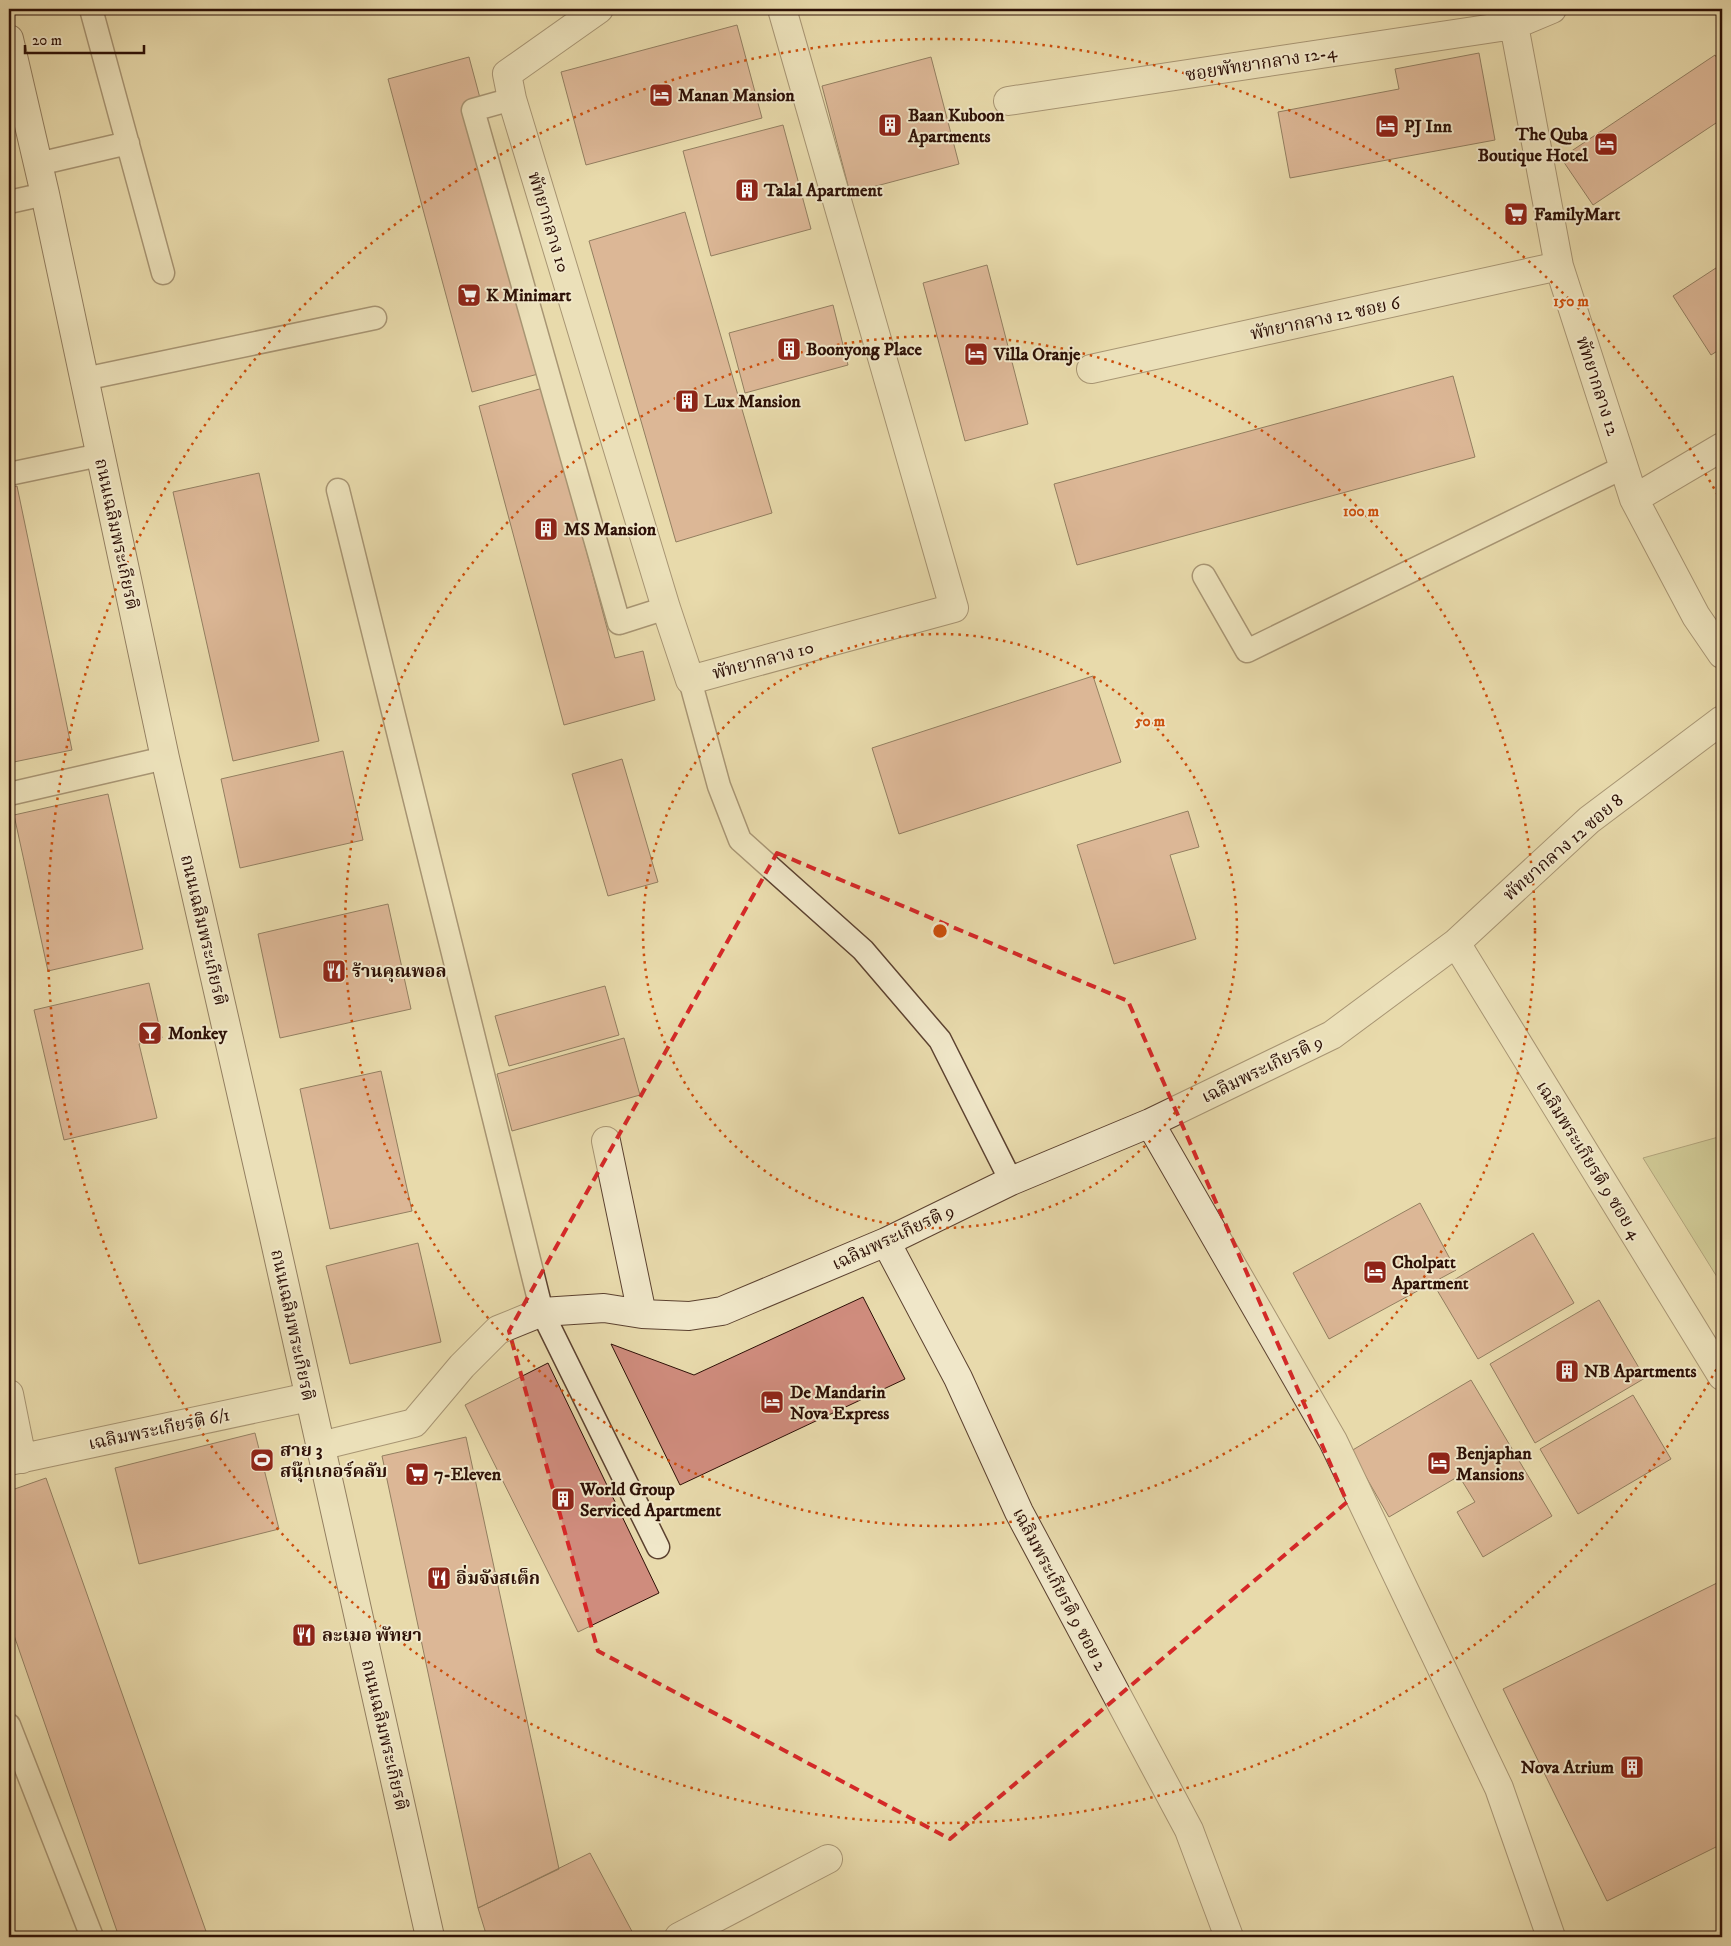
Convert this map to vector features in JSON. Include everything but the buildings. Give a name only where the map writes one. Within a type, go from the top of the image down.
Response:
[{"type":"street","name":"พัทยากลาง 10","points":[[599,9],[507,74],[512,98],[666,608],[690,680],[954,608],[782,9]]},
{"type":"street","name":"ซอยพัทยากลาง 12-4","points":[[1008,101],[1514,17],[1552,9]]},
{"type":"street","name":"พัทยากลาง 12","points":[[1514,17],[1559,266],[1634,499],[1696,616],[1722,654]]},
{"type":"street","name":"ถนนเฉลิมพระเกียรติ","points":[[9,39],[45,194],[165,758],[430,1937]]},
{"type":"street","name":"พัทยากลาง 12 ซอย 6","points":[[1091,369],[1559,266]]},
{"type":"street","points":[[1634,499],[1722,447]]},
{"type":"street","name":"พัทยากลาง 12 ซอย 8","points":[[1456,943],[1589,820],[1722,720]]},
{"type":"street","name":"เฉลิมพระเกียรติ 9","points":[[320,1446],[414,1423],[462,1366],[498,1330],[542,1312],[604,1308],[642,1314],[689,1316],[722,1311],[886,1242],[1011,1181],[1150,1123],[1332,1035],[1456,943]]},
{"type":"street","name":"เฉลิมพระเกียรติ 9 ซอย 4","points":[[1456,943],[1722,1376]]},
{"type":"street","points":[[1150,1123],[1333,1441],[1499,1788],[1551,1937]]},
{"type":"street","points":[[606,1142],[642,1314]]},
{"type":"street","name":"เฉลิมพระเกียรติ 9 ซอย 2","points":[[886,1242],[958,1378],[1019,1512],[1189,1830],[1230,1937]]},
{"type":"street","points":[[9,1394],[15,1460]]},
{"type":"street","name":"เฉลิมพระเกียรติ 6/1","points":[[15,1460],[309,1397]]},
{"type":"street","points":[[679,1937],[828,1859]]},
{"type":"lane","points":[[91,9],[163,273]]},
{"type":"lane","points":[[512,98],[473,110],[618,623],[666,608]]},
{"type":"lane","points":[[38,164],[128,144]]},
{"type":"lane","points":[[9,202],[45,194]]},
{"type":"lane","points":[[84,379],[375,318]]},
{"type":"lane","points":[[9,474],[100,455]]},
{"type":"lane","points":[[1204,576],[1247,651],[1624,467]]},
{"type":"lane","points":[[338,490],[542,1312],[658,1547]]},
{"type":"lane","points":[[690,680],[719,786],[740,840],[863,950],[940,1040],[1011,1181]]},
{"type":"lane","points":[[9,794],[165,758]]},
{"type":"lane","points":[[9,1725],[92,1937]]},
{"type":"highlighted area","points":[[777,853],[1128,1001],[1347,1502],[950,1839],[598,1651],[509,1331]]},
{"type":"green space","points":[[1722,1136],[1722,1285],[1643,1158]]},
{"type":"place","name":"Manan Mansion","points":[[661,95]]},
{"type":"place","name":"Baan Kuboon Apartments","points":[[890,125]]},
{"type":"place","name":"PJ Inn","points":[[1387,126]]},
{"type":"place","name":"The Quba Boutique Hotel","points":[[1606,144]]},
{"type":"place","name":"Talal Apartment","points":[[747,190]]},
{"type":"place","name":"FamilyMart","points":[[1516,214]]},
{"type":"place","name":"K Minimart","points":[[469,295]]},
{"type":"place","name":"Boonyong Place","points":[[789,349]]},
{"type":"place","name":"Villa Oranje","points":[[976,354]]},
{"type":"place","name":"Lux Mansion","points":[[687,401]]},
{"type":"place","name":"MS Mansion","points":[[546,529]]},
{"type":"place","name":"ร้านคุณพอล","points":[[334,971]]},
{"type":"place","name":"Monkey","points":[[150,1033]]},
{"type":"place","name":"Cholpatt Apartment","points":[[1375,1272]]},
{"type":"place","name":"NB Apartments","points":[[1567,1371]]},
{"type":"place","name":"De Mandarin Nova Express","points":[[772,1402]]},
{"type":"place","name":"สาย 3 สนุ๊กเกอร์คลับ","points":[[262,1460]]},
{"type":"place","name":"Benjaphan Mansions","points":[[1439,1463]]},
{"type":"place","name":"7-Eleven","points":[[417,1474]]},
{"type":"place","name":"World Group Serviced Apartment","points":[[563,1499]]},
{"type":"place","name":"อิ่มจังสเต็ก","points":[[439,1578]]},
{"type":"place","name":"ละเมอ พัทยา","points":[[304,1635]]},
{"type":"place","name":"Nova Atrium","points":[[1632,1767]]}]
